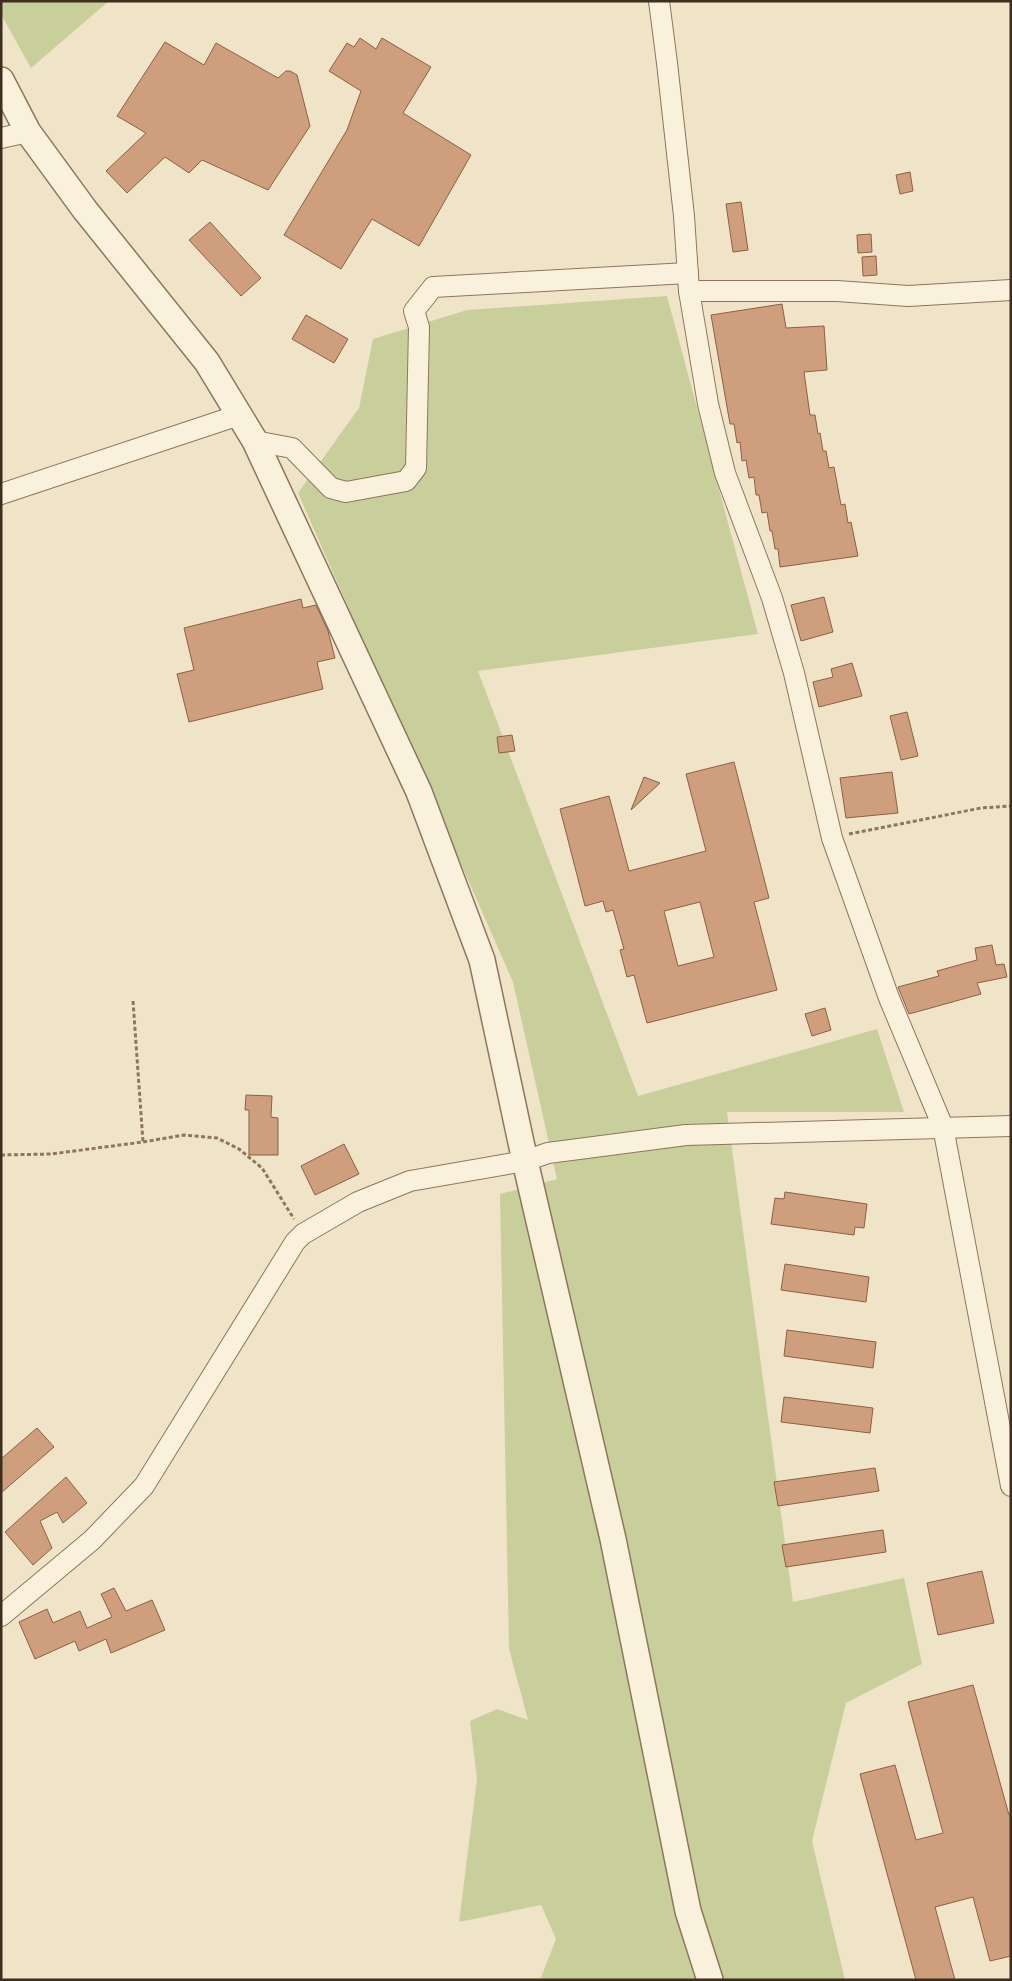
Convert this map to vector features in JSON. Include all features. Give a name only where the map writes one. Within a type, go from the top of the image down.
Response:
[{"type":"street","points":[[659,1],[668,63],[689,282],[708,404],[725,473],[772,598],[791,663],[832,838],[889,998],[943,1127],[1011,1486]]},
{"type":"street","points":[[1,80],[28,132],[85,210],[206,362],[255,441],[423,801],[482,960],[525,1161],[613,1539],[688,1911],[710,1980]]},
{"type":"street","points":[[1,138],[28,132]]},
{"type":"street","points":[[255,441],[292,448],[331,488],[338,490],[346,492],[406,481],[416,468],[419,327],[414,311],[433,287],[689,282],[908,296],[1011,290]]},
{"type":"street","points":[[1,494],[239,415]]},
{"type":"street","points":[[1,1616],[92,1540],[144,1486],[240,1329],[296,1242],[303,1234],[358,1202],[410,1182],[525,1161],[548,1153],[686,1135],[1011,1126]]},
{"type":"path","points":[[832,838],[980,808],[1011,806]]},
{"type":"path","points":[[133,1001],[144,1142]]},
{"type":"path","points":[[1,1156],[51,1154],[184,1135],[217,1138],[239,1149],[262,1168],[303,1234]]},
{"type":"green space","points":[[1,1],[109,1],[31,68],[1,14]]},
{"type":"green space","points":[[667,296],[758,634],[478,671],[638,1096],[877,1029],[904,1112],[727,1112],[793,1602],[904,1578],[922,1664],[846,1703],[812,1841],[845,1980],[540,1980],[556,1939],[541,1905],[459,1922],[477,1779],[470,1721],[497,1709],[528,1720],[509,1649],[500,1194],[557,1179],[513,982],[298,493],[359,408],[373,339],[467,310]]},
{"type":"building","points":[[360,38],[376,49],[382,38],[431,67],[403,113],[471,155],[419,246],[372,219],[341,269],[284,235],[347,130],[361,91],[329,71],[347,43],[354,47]]},
{"type":"building","points":[[165,42],[204,65],[216,43],[278,78],[286,71],[297,75],[310,126],[268,190],[202,160],[189,173],[165,157],[127,193],[106,171],[146,133],[117,116]]},
{"type":"building","points":[[910,172],[913,191],[900,194],[896,175]]},
{"type":"building","points":[[741,202],[748,250],[733,252],[726,204]]},
{"type":"building","points":[[210,222],[261,278],[241,296],[189,240]]},
{"type":"building","points":[[871,234],[872,252],[858,253],[857,235]]},
{"type":"building","points":[[876,256],[877,275],[863,276],[862,257]]},
{"type":"building","points":[[782,304],[786,328],[824,326],[827,370],[804,372],[810,415],[815,415],[818,434],[820,433],[823,451],[826,451],[829,468],[834,467],[841,505],[845,504],[848,523],[851,522],[858,556],[780,567],[778,549],[775,549],[767,512],[762,513],[759,495],[756,495],[754,477],[749,478],[746,460],[742,461],[740,442],[737,443],[734,424],[730,424],[711,315]]},
{"type":"building","points":[[306,315],[348,339],[334,363],[292,339]]},
{"type":"building","points":[[824,597],[833,632],[801,641],[791,605]]},
{"type":"building","points":[[301,599],[303,608],[316,605],[328,631],[335,658],[317,662],[323,689],[189,722],[177,674],[194,670],[184,628]]},
{"type":"building","points":[[852,663],[862,696],[819,707],[813,682],[833,677],[831,669]]},
{"type":"building","points":[[907,712],[918,756],[901,760],[890,716]]},
{"type":"building","points":[[512,735],[515,751],[499,753],[497,737]]},
{"type":"building","points":[[734,762],[769,898],[754,902],[777,990],[647,1023],[634,975],[627,977],[620,950],[624,949],[613,910],[606,912],[603,901],[585,906],[560,809],[609,796],[629,871],[706,851],[686,774]],"holes":[[[700,902],[714,957],[678,966],[664,911]]]},
{"type":"building","points":[[892,772],[898,813],[846,818],[840,778]]},
{"type":"building","points":[[644,777],[660,783],[631,810]]},
{"type":"building","points":[[992,945],[996,965],[1004,964],[1007,977],[977,983],[981,994],[909,1014],[898,987],[939,976],[937,971],[977,960],[975,948]]},
{"type":"building","points":[[825,1008],[831,1030],[812,1036],[805,1014]]},
{"type":"building","points":[[246,1095],[272,1096],[271,1117],[278,1118],[278,1155],[249,1155],[249,1110],[245,1110]]},
{"type":"building","points":[[344,1144],[359,1174],[315,1195],[301,1166]]},
{"type":"building","points":[[785,1192],[867,1204],[864,1228],[855,1227],[854,1235],[771,1224],[775,1198],[784,1199]]},
{"type":"building","points":[[785,1264],[869,1277],[866,1302],[781,1290]]},
{"type":"building","points":[[787,1330],[876,1342],[873,1368],[784,1356]]},
{"type":"building","points":[[784,1397],[873,1408],[870,1433],[781,1422]]},
{"type":"building","points":[[37,1428],[54,1447],[1,1493],[1,1459]]},
{"type":"building","points":[[875,1468],[879,1491],[778,1506],[774,1482]]},
{"type":"building","points":[[66,1477],[87,1503],[63,1523],[57,1512],[40,1521],[52,1548],[33,1565],[5,1532]]},
{"type":"building","points":[[883,1530],[886,1552],[786,1567],[782,1545]]},
{"type":"building","points":[[982,1571],[994,1623],[938,1635],[927,1583]]},
{"type":"building","points":[[114,1588],[126,1611],[152,1600],[165,1630],[111,1653],[106,1639],[79,1651],[75,1641],[35,1659],[19,1622],[47,1609],[53,1623],[80,1611],[87,1628],[112,1617],[101,1594]]},
{"type":"building","points":[[973,1685],[1009,1815],[1011,1814],[1011,1956],[990,1961],[973,1897],[935,1907],[955,1980],[916,1980],[860,1774],[895,1765],[916,1840],[943,1833],[908,1702]]}]
